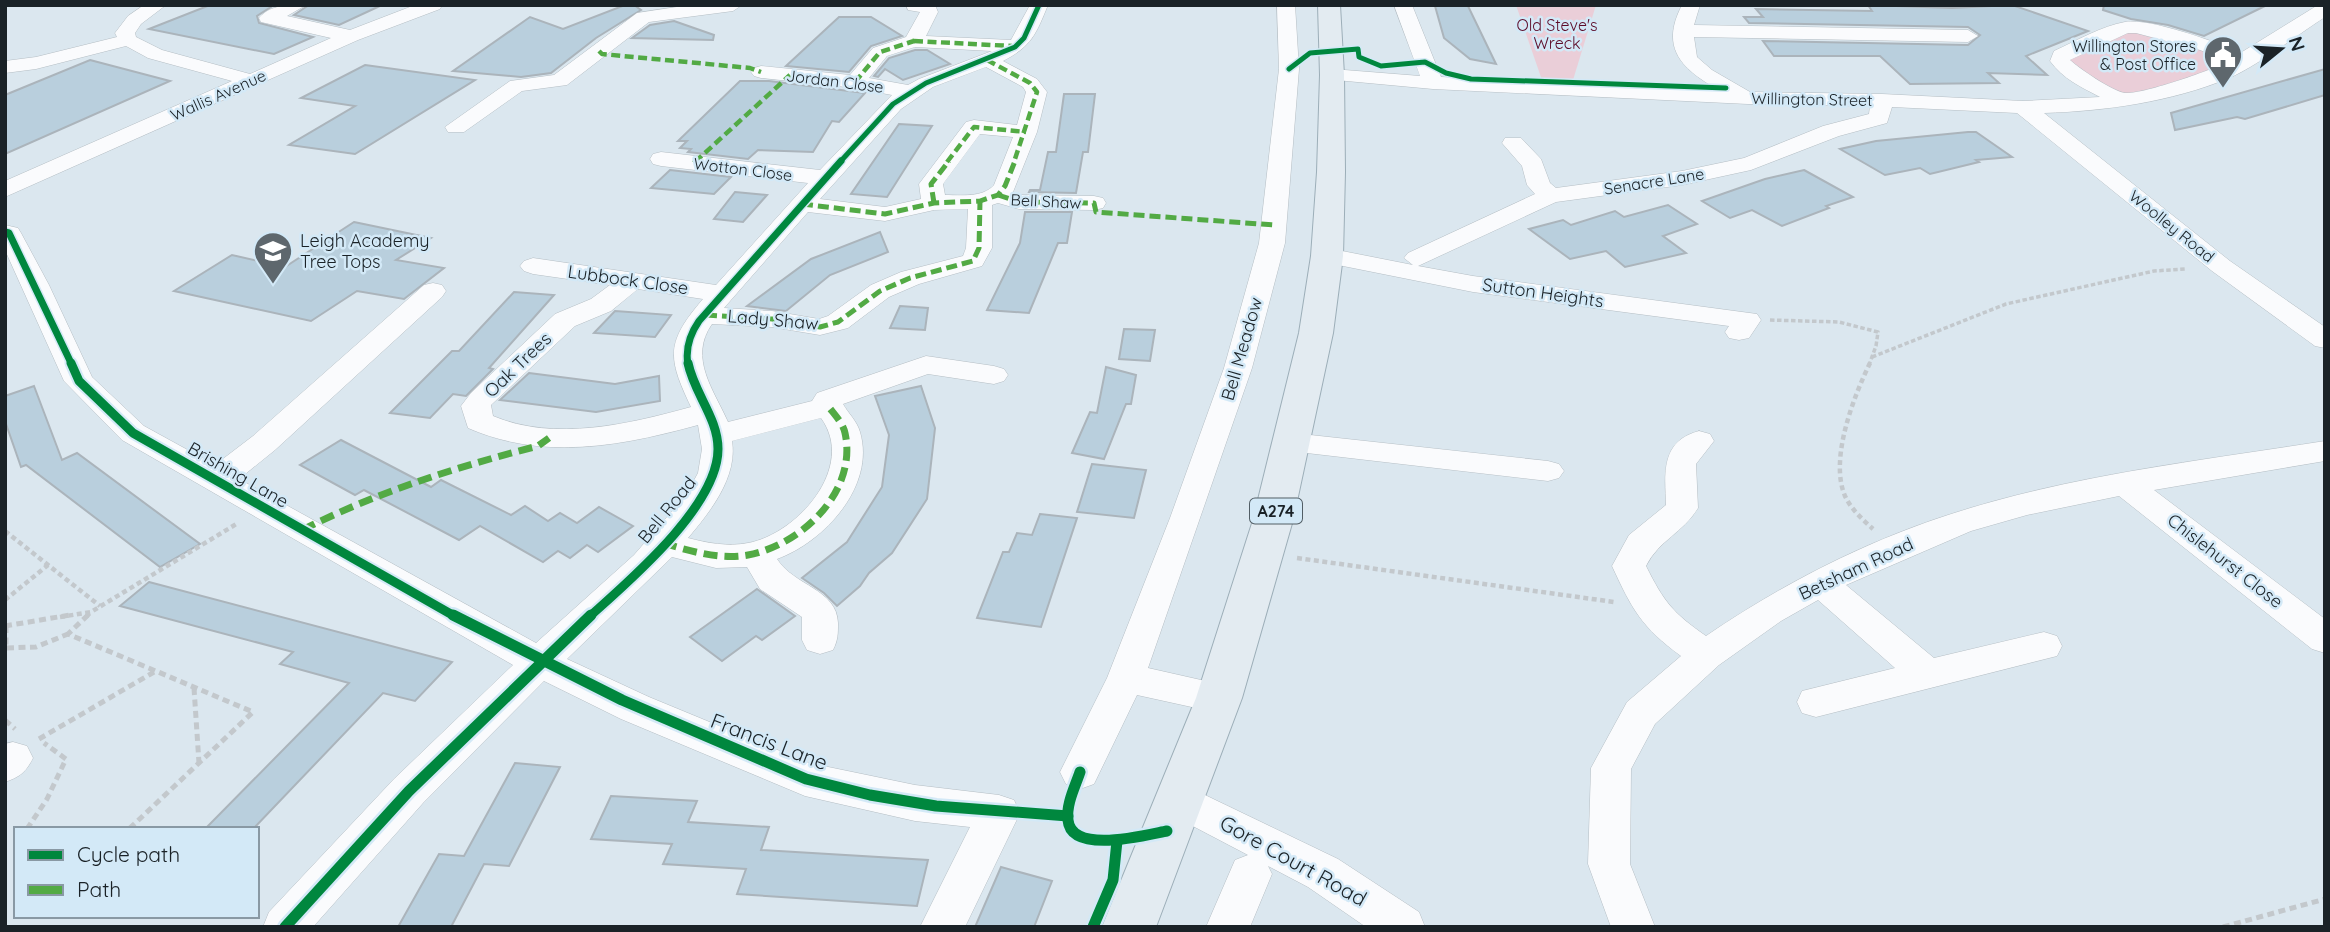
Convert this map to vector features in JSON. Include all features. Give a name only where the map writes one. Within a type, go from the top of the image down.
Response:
[{"type":"main road","name":"A274","points":[[1129,927],[1219,698],[1264,554],[1317,333],[1327,256],[1332,75],[1329,5]]},
{"type":"street","points":[[156,5],[129,26],[125,33],[128,40],[155,54],[250,80]]},
{"type":"street","points":[[297,5],[268,18],[351,36]]},
{"type":"street","name":"Wallis Avenue","points":[[5,190],[351,36],[433,5]]},
{"type":"street","points":[[456,127],[517,85],[560,81],[644,17],[733,5]]},
{"type":"street","points":[[828,406],[767,424],[713,423],[693,377],[688,357],[690,337],[802,204],[893,104],[909,92],[1015,47],[1024,38],[1039,5]]},
{"type":"street","name":"Bell Meadow","points":[[1080,772],[1126,678],[1186,518],[1238,368],[1272,243],[1289,69],[1286,5]]},
{"type":"street","points":[[1404,5],[1433,83]]},
{"type":"street","points":[[1691,5],[1686,14],[1684,31],[1688,59],[1705,74],[1748,99]]},
{"type":"street","points":[[915,6],[928,8],[929,12],[916,37]]},
{"type":"street","name":"Willington Street","points":[[1332,75],[1433,83],[1748,99],[1882,100],[2023,107],[2087,105],[2123,100],[2223,73],[2325,9]]},
{"type":"street","points":[[2123,100],[2077,77],[2060,61],[2062,55],[2124,28],[2136,27],[2207,46],[2244,60]]},
{"type":"street","points":[[1684,31],[1969,36]]},
{"type":"street","points":[[855,82],[880,52],[916,37],[1015,47]]},
{"type":"street","points":[[5,67],[36,63],[128,40]]},
{"type":"street","name":"Bell Shaw","points":[[986,60],[1030,83],[1037,92],[1026,132],[1005,186],[989,198]]},
{"type":"street","name":"Jordan Close","points":[[761,72],[855,82],[909,92]]},
{"type":"street","name":"Senacre Lane","points":[[1417,258],[1550,197],[1682,178],[1751,163],[1831,131],[1879,118],[1882,100]]},
{"type":"street","name":"Woolley Road","points":[[2023,107],[2221,265],[2325,340]]},
{"type":"street","points":[[934,203],[931,184],[974,127],[1026,132]]},
{"type":"street","points":[[1513,144],[1533,164],[1539,185],[1550,197]]},
{"type":"street","name":"Wotton Close","points":[[660,159],[826,178]]},
{"type":"street","name":"Bell Shaw","points":[[802,204],[885,214],[934,203],[989,198],[1019,202],[1094,203]]},
{"type":"street","name":"Lady Shaw","points":[[706,315],[772,319],[820,327],[838,322],[880,291],[910,278],[973,261],[979,248],[989,198]]},
{"type":"street","name":"Brishing Lane","points":[[5,232],[9,233],[36,285],[79,381],[133,433],[539,662]]},
{"type":"street","name":"Sutton Heights","points":[[1327,256],[1473,284],[1743,326]]},
{"type":"street","name":"Lubbock Close","points":[[533,266],[724,294]]},
{"type":"street","name":"Oak Trees","points":[[631,282],[601,305],[565,320],[481,399],[476,406],[479,421],[496,431],[555,439],[713,423]]},
{"type":"street","points":[[215,481],[264,443],[433,291]]},
{"type":"street","points":[[663,543],[710,556],[747,555],[786,543],[810,523],[832,499],[847,464],[845,431],[828,406],[827,399],[926,365],[994,375]]},
{"type":"street","name":"Bell Road","points":[[285,927],[425,772],[663,543],[708,487],[718,459],[713,423]]},
{"type":"street","points":[[1699,441],[1680,462],[1682,508],[1641,543],[1629,566],[1649,607],[1667,627],[1706,655]]},
{"type":"street","points":[[1292,443],[1548,471]]},
{"type":"street","name":"Betsham Road","points":[[1633,927],[1609,864],[1611,768],[1641,713],[1706,655],[1768,612],[1820,582],[1959,523],[2027,504],[2125,484],[2325,451]]},
{"type":"street","name":"Chislehurst Close","points":[[2125,484],[2325,639]]},
{"type":"street","points":[[756,553],[772,580],[820,611],[820,640]]},
{"type":"street","points":[[1820,582],[1927,674]]},
{"type":"street","points":[[1816,702],[2044,646]]},
{"type":"street","name":"Francis Lane","points":[[539,662],[635,708],[806,779],[915,803],[999,813],[942,927]]},
{"type":"street","points":[[1126,678],[1219,698]]},
{"type":"street","name":"Gore Court Road","points":[[1180,800],[1323,873],[1403,927]]},
{"type":"street","points":[[1228,927],[1250,874]]},
{"type":"path","points":[[1872,357],[2006,304],[2154,271],[2221,265]]},
{"type":"path","points":[[1743,326],[1828,320],[1862,325],[1878,332],[1879,344],[1855,395],[1841,455],[1840,486],[1853,513],[1896,548]]},
{"type":"path","points":[[91,612],[6,626],[6,648],[36,647],[68,634],[100,606],[263,508]]},
{"type":"path","points":[[5,531],[100,606]]},
{"type":"path","points":[[1264,554],[1649,607]]},
{"type":"path","points":[[5,600],[48,565]]},
{"type":"path","points":[[68,634],[253,712],[131,827]]},
{"type":"path","points":[[28,827],[47,799],[66,759],[43,743],[32,743],[154,672]]},
{"type":"path","points":[[194,688],[199,764]]},
{"type":"path","points":[[2222,927],[2325,899]]},
{"type":"green space","name":"Old Steve's Wreck","points":[[1516,5],[1596,5],[1573,80],[1543,83]]},
{"type":"green space","points":[[2124,28],[2244,60],[2123,100],[2061,55]]},
{"type":"building","points":[[210,5],[274,5],[257,16],[259,23],[313,37],[274,54],[149,29]]},
{"type":"building","points":[[309,5],[382,5],[339,25],[294,15]]},
{"type":"building","points":[[625,5],[634,5],[641,10],[596,38],[551,73],[521,77],[453,71],[530,17],[563,29]]},
{"type":"building","points":[[1868,5],[1952,8],[2012,5],[2088,31],[2026,56],[2047,75],[1988,73],[1999,83],[1910,84],[1880,56],[1774,56],[1763,41],[1968,45],[1980,35],[1968,27],[1749,23],[1744,17],[1763,17],[1756,9],[1872,11]]},
{"type":"building","points":[[2104,5],[2267,5],[2204,36],[2168,25],[2131,19],[2103,10]]},
{"type":"building","points":[[1435,6],[1468,6],[1496,64],[1470,59],[1444,38]]},
{"type":"building","points":[[839,17],[871,17],[902,36],[871,46],[849,72],[786,66]]},
{"type":"building","points":[[674,21],[714,35],[713,40],[632,38],[650,25]]},
{"type":"building","points":[[915,50],[927,50],[950,64],[903,80],[885,69],[878,77],[874,76],[889,58]]},
{"type":"building","points":[[90,60],[170,81],[5,154],[5,95]]},
{"type":"building","points":[[365,65],[475,80],[355,154],[289,145],[355,106],[301,98]]},
{"type":"building","points":[[2325,69],[2325,95],[2245,119],[2237,117],[2175,130],[2171,113]]},
{"type":"building","points":[[740,81],[769,81],[865,93],[839,122],[832,121],[813,152],[758,150],[748,159],[688,152],[691,149],[680,148],[687,141],[678,141]]},
{"type":"building","points":[[1064,94],[1095,94],[1088,152],[1083,152],[1076,193],[1029,192],[1040,190],[1048,152],[1056,152]]},
{"type":"building","points":[[899,124],[932,126],[887,197],[851,194]]},
{"type":"building","points":[[1976,132],[2012,157],[1976,160],[1979,162],[1930,174],[1920,168],[1885,175],[1840,149],[1876,141]]},
{"type":"building","points":[[670,170],[731,177],[714,194],[651,188]]},
{"type":"building","points":[[1804,170],[1853,197],[1782,226],[1752,210],[1730,218],[1702,201],[1765,179]]},
{"type":"building","points":[[735,192],[767,195],[743,222],[714,219]]},
{"type":"building","points":[[1668,205],[1697,224],[1663,236],[1686,253],[1625,267],[1606,251],[1570,259],[1529,229],[1563,220],[1571,225],[1615,211],[1624,217]]},
{"type":"building","points":[[1025,212],[1072,212],[1067,243],[1058,243],[1029,313],[987,310],[1020,243]]},
{"type":"building","points":[[354,222],[431,238],[396,260],[444,268],[404,299],[357,291],[311,321],[174,291],[232,255],[285,267]]},
{"type":"building","points":[[880,232],[888,252],[830,275],[786,311],[747,306],[811,259]]},
{"type":"building","points":[[514,292],[554,295],[489,368],[493,369],[466,396],[453,394],[430,418],[390,413],[452,351],[459,351]]},
{"type":"building","points":[[900,306],[928,308],[925,330],[890,328]]},
{"type":"building","points":[[615,311],[671,315],[655,337],[594,333]]},
{"type":"building","points":[[1124,329],[1155,330],[1150,361],[1119,359]]},
{"type":"building","points":[[1106,367],[1136,375],[1131,404],[1126,404],[1104,459],[1072,453],[1090,412],[1097,413]]},
{"type":"building","points":[[529,373],[615,384],[659,376],[660,401],[596,412],[500,400]]},
{"type":"building","points":[[34,386],[62,460],[77,453],[200,544],[160,567],[26,465],[21,467],[5,421],[5,396]]},
{"type":"building","points":[[921,386],[935,428],[927,499],[892,553],[837,606],[802,578],[847,542],[882,487],[889,435],[875,396]]},
{"type":"building","points":[[341,440],[431,487],[441,480],[511,515],[525,506],[548,521],[560,513],[577,523],[599,507],[633,526],[598,552],[587,545],[570,558],[558,551],[543,562],[480,526],[459,540],[364,490],[355,495],[300,465]]},
{"type":"building","points":[[1092,464],[1146,470],[1134,518],[1077,512]]},
{"type":"building","points":[[1040,514],[1077,518],[1041,627],[977,618],[1003,552],[1009,552],[1017,533],[1032,535]]},
{"type":"building","points":[[149,582],[452,662],[415,701],[383,693],[255,827],[207,827],[349,683],[280,664],[293,652],[120,606]]},
{"type":"building","points":[[757,589],[795,616],[762,640],[756,636],[722,661],[690,637]]},
{"type":"building","points":[[515,763],[560,767],[509,866],[484,864],[451,927],[398,927],[439,854],[464,856]]},
{"type":"building","points":[[611,796],[697,801],[688,822],[769,827],[761,850],[928,860],[917,906],[737,894],[746,869],[663,864],[672,844],[591,839]]},
{"type":"building","points":[[1001,867],[1052,881],[1034,927],[975,927]]},
{"type":"marked path","points":[[855,82],[880,52],[914,41],[917,36]]},
{"type":"marked path","points":[[914,41],[1012,46]]},
{"type":"marked path","points":[[599,51],[602,54],[750,68],[761,72]]},
{"type":"marked path","points":[[802,204],[885,214],[934,203],[980,201],[998,195],[1005,186],[1026,132],[1037,92],[1030,83],[987,60]]},
{"type":"marked path","points":[[694,163],[790,75]]},
{"type":"marked path","points":[[934,203],[931,184],[974,127],[1026,132]]},
{"type":"marked path","points":[[998,195],[1019,202],[1094,203],[1096,212],[1274,225]]},
{"type":"marked path","points":[[706,315],[772,319],[820,327],[838,322],[880,291],[910,278],[973,261],[979,248],[980,201]]},
{"type":"marked path","points":[[663,543],[705,554],[748,555],[768,550],[806,527],[822,512],[834,494],[843,475],[847,454],[844,430],[828,406]]},
{"type":"marked path","points":[[302,530],[388,491],[447,471],[538,446],[549,438]]},
{"type":"cycle path","points":[[285,927],[441,758],[646,564],[700,500],[714,473],[718,449],[715,428],[690,373],[687,356],[690,337],[706,312],[893,104],[926,83],[1015,47],[1024,38],[1039,5]]},
{"type":"cycle path","points":[[1289,69],[1310,53],[1358,49],[1359,57],[1381,66],[1425,62],[1446,73],[1471,79],[1726,88]]},
{"type":"cycle path","points":[[5,232],[9,233],[36,285],[79,381],[133,433],[409,592],[550,666],[622,700],[763,763],[806,779],[870,795],[936,806],[1068,816]]},
{"type":"cycle path","points":[[1080,772],[1068,813],[1069,826],[1076,834],[1099,841],[1167,831]]},
{"type":"cycle path","points":[[1093,927],[1113,880],[1117,841]]},
{"type":"place","name":"Willington Stores & Post Office","points":[[2223,89]]},
{"type":"place","name":"Leigh Academy Tree Tops","points":[[273,285]]}]
